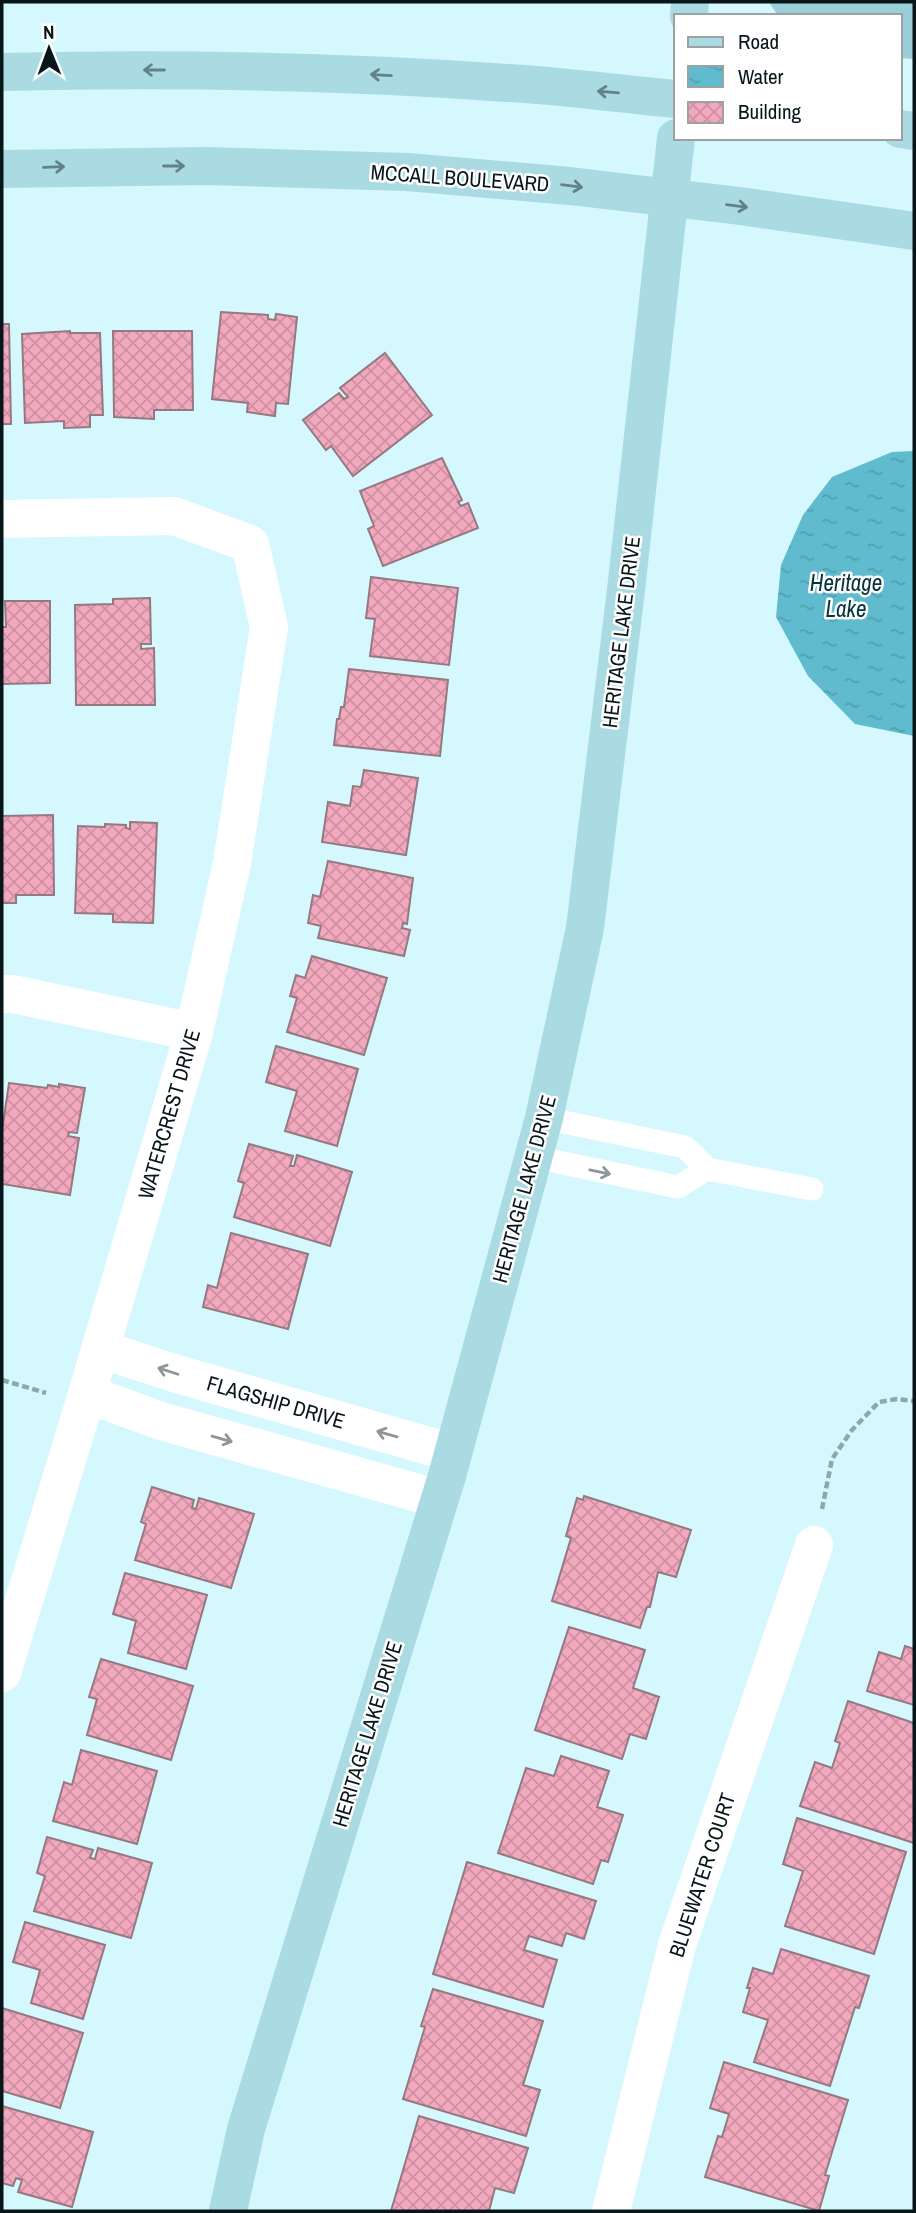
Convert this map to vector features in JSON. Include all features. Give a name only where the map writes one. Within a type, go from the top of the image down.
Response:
[{"type":"street","points":[[2,72],[218,70],[372,75],[510,83],[674,99]]},
{"type":"street","name":"HERITAGE LAKE DRIVE","points":[[228,2211],[246,2129],[453,1453],[544,1118],[585,928],[676,140]]},
{"type":"street","name":"MCCALL BOULEVARD","points":[[2,169],[208,166],[407,172],[570,186],[914,231]]},
{"type":"street","name":"WATERCREST DRIVE","points":[[2,519],[174,516],[250,544],[269,627],[232,863],[194,1032],[2,1673]]},
{"type":"street","points":[[2,994],[13,994],[194,1032]]},
{"type":"street","name":"FLAGSHIP DRIVE","points":[[100,1349],[177,1374],[453,1453]]},
{"type":"street","points":[[87,1394],[161,1421],[439,1499]]},
{"type":"street","name":"BLUEWATER COURT","points":[[611,2211],[677,1945],[814,1545]]},
{"type":"lane","points":[[544,1118],[685,1147],[707,1170],[812,1189]]},
{"type":"lane","points":[[534,1157],[678,1186],[707,1170]]},
{"type":"path","points":[[814,1545],[832,1460],[852,1430],[879,1402],[897,1399],[914,1401]]},
{"type":"shaded area","points":[[769,2],[914,2],[914,59],[902,58],[902,14],[777,14]]},
{"type":"water","name":"Heritage Lake","points":[[914,451],[914,736],[855,724],[808,676],[776,617],[781,565],[803,515],[832,477],[892,452]]},
{"type":"building","points":[[221,312],[268,315],[268,319],[275,320],[276,314],[297,317],[288,404],[276,403],[275,416],[247,412],[248,403],[212,399]]},
{"type":"building","points":[[2,324],[9,324],[11,424],[2,424]]},
{"type":"building","points":[[70,331],[100,333],[103,415],[90,415],[90,427],[64,428],[64,421],[25,423],[22,334]]},
{"type":"building","points":[[113,331],[192,331],[193,410],[154,410],[154,419],[114,417]]},
{"type":"building","points":[[385,353],[432,415],[353,476],[331,446],[326,450],[303,420],[339,393],[344,399],[348,397],[340,388]]},
{"type":"building","points":[[442,458],[462,500],[458,502],[461,506],[468,503],[478,528],[383,566],[368,529],[374,526],[360,491]]},
{"type":"building","points":[[371,577],[458,588],[449,665],[370,656],[375,619],[366,618]]},
{"type":"building","points":[[150,598],[151,644],[141,644],[141,649],[154,648],[155,705],[76,705],[75,605],[113,604],[113,599]]},
{"type":"building","points":[[5,601],[50,601],[50,683],[2,684]]},
{"type":"building","points":[[349,669],[448,680],[440,756],[334,745],[337,719],[341,707],[344,707]]},
{"type":"building","points":[[364,770],[418,778],[406,855],[322,842],[328,802],[350,806],[353,786],[361,787]]},
{"type":"building","points":[[53,815],[54,895],[16,895],[16,903],[2,903],[2,816]]},
{"type":"building","points":[[130,822],[157,823],[153,923],[113,922],[113,914],[75,913],[78,826],[126,825],[126,828],[130,829]]},
{"type":"building","points":[[328,861],[413,878],[407,924],[403,923],[402,928],[410,930],[404,956],[318,938],[321,926],[308,923],[313,895],[320,897]]},
{"type":"building","points":[[312,956],[387,978],[364,1055],[287,1032],[297,998],[290,996],[296,975],[305,978]]},
{"type":"building","points":[[276,1046],[358,1069],[337,1146],[285,1131],[297,1091],[266,1082]]},
{"type":"building","points":[[9,1083],[47,1088],[48,1085],[59,1087],[59,1084],[85,1088],[77,1133],[69,1132],[68,1136],[79,1138],[70,1195],[2,1184],[2,1131]]},
{"type":"building","points":[[249,1144],[293,1156],[290,1166],[294,1166],[297,1155],[352,1172],[330,1246],[234,1217],[244,1183],[238,1181]]},
{"type":"building","points":[[231,1233],[308,1254],[288,1329],[203,1307],[208,1285],[217,1288]]},
{"type":"building","points":[[152,1487],[194,1500],[192,1508],[196,1509],[199,1498],[254,1514],[231,1588],[135,1560],[146,1524],[141,1522]]},
{"type":"building","points":[[584,1496],[691,1530],[676,1577],[658,1572],[650,1607],[647,1607],[640,1628],[552,1601],[571,1538],[566,1536],[577,1498],[583,1500]]},
{"type":"building","points":[[125,1573],[207,1595],[186,1669],[128,1653],[136,1621],[113,1614]]},
{"type":"building","points":[[569,1627],[645,1650],[633,1688],[659,1697],[646,1739],[630,1734],[622,1759],[535,1730]]},
{"type":"building","points":[[905,1646],[914,1649],[914,1705],[867,1691],[879,1652],[901,1659]]},
{"type":"building","points":[[101,1659],[193,1686],[171,1760],[87,1735],[97,1699],[89,1697]]},
{"type":"building","points":[[848,1701],[914,1723],[914,1843],[800,1806],[815,1762],[832,1768],[840,1743],[835,1741]]},
{"type":"building","points":[[81,1750],[157,1771],[137,1844],[53,1821],[64,1782],[72,1785]]},
{"type":"building","points":[[561,1756],[609,1771],[597,1807],[623,1815],[608,1862],[601,1860],[593,1884],[498,1853],[526,1768],[554,1776]]},
{"type":"building","points":[[797,1818],[906,1852],[874,1954],[785,1926],[803,1871],[783,1864]]},
{"type":"building","points":[[47,1837],[93,1850],[90,1858],[95,1859],[98,1848],[152,1863],[131,1938],[34,1911],[45,1876],[37,1873]]},
{"type":"building","points":[[467,1862],[596,1901],[584,1939],[566,1933],[562,1946],[529,1936],[524,1950],[557,1960],[543,2007],[433,1974]]},
{"type":"building","points":[[25,1922],[105,1945],[83,2019],[31,2003],[40,1970],[13,1962]]},
{"type":"building","points":[[781,1949],[869,1976],[859,2008],[855,2007],[830,2086],[754,2062],[768,2020],[743,2012],[750,1988],[747,1988],[753,1968],[773,1974]]},
{"type":"building","points":[[433,1989],[543,2021],[523,2085],[540,2090],[526,2136],[403,2099],[425,2027],[421,2026]]},
{"type":"building","points":[[2,2008],[83,2033],[60,2108],[2,2091]]},
{"type":"building","points":[[724,2062],[848,2100],[825,2175],[829,2176],[819,2211],[705,2177],[718,2136],[722,2137],[729,2114],[710,2108]]},
{"type":"building","points":[[2,2106],[93,2132],[72,2207],[18,2192],[22,2180],[16,2178],[13,2186],[2,2183]]},
{"type":"building","points":[[419,2116],[528,2148],[514,2193],[495,2188],[489,2211],[391,2211]]}]
